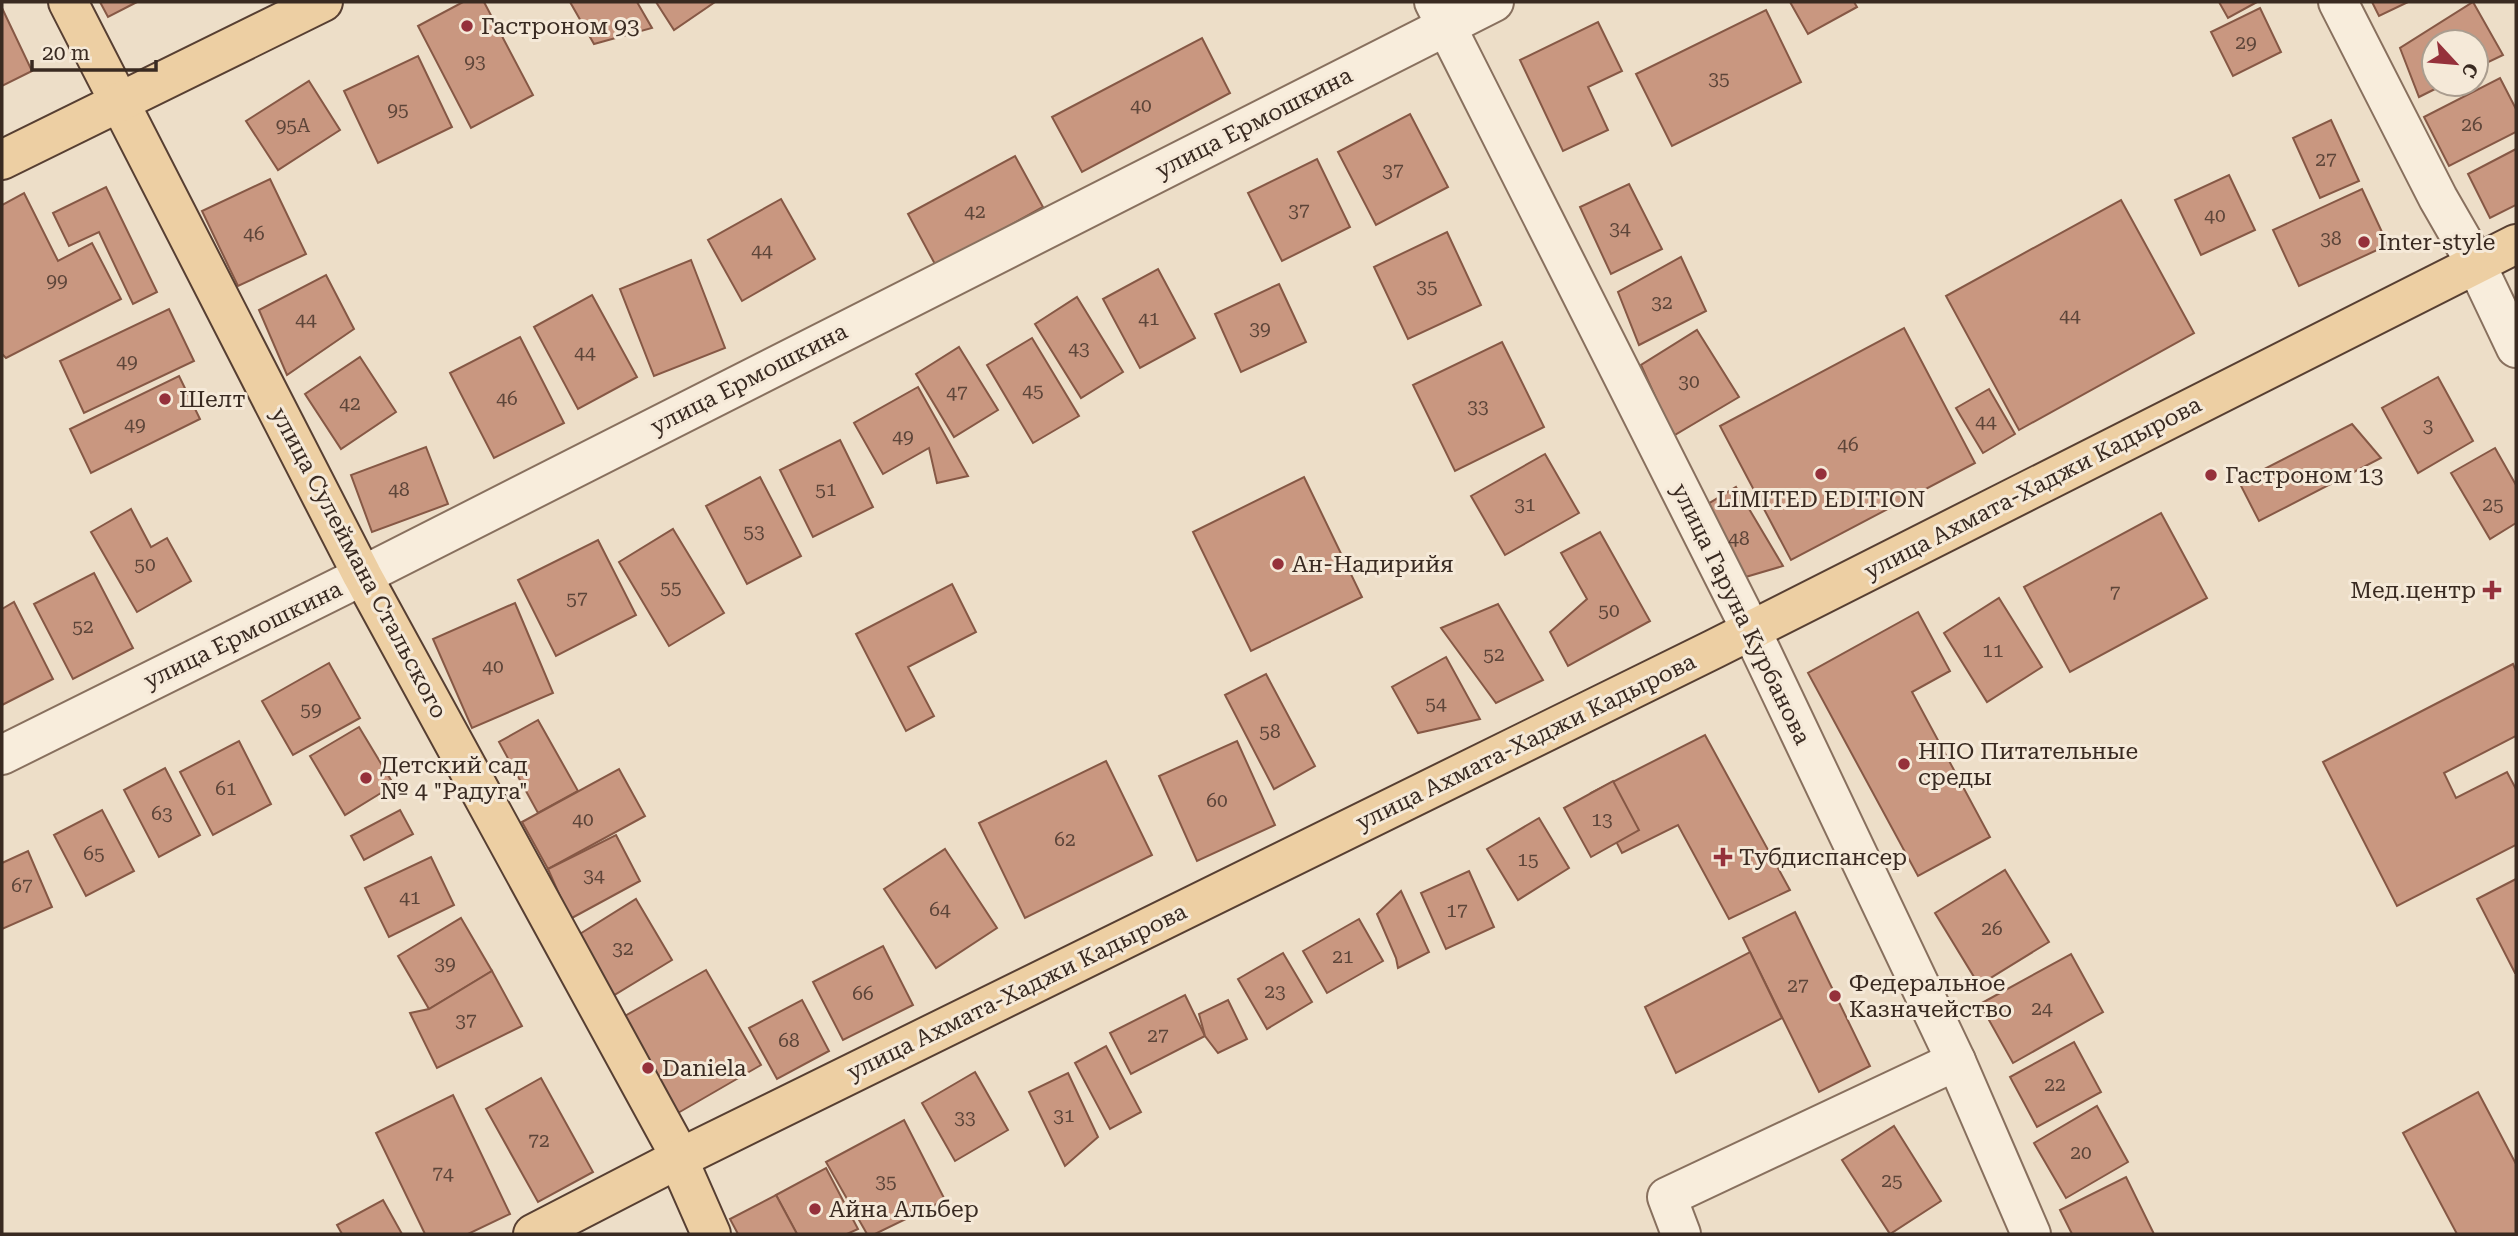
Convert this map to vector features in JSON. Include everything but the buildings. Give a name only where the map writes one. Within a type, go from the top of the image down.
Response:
[{"type":"main road","name":"улица Сулеймана Стальского","points":[[59,2],[116,104]]},
{"type":"main road","name":"улица Сулеймана Стальского","points":[[68,2],[116,104],[358,577],[676,1149],[673,1162],[700,1234]]},
{"type":"main road","points":[[2,160],[323,2]]},
{"type":"main road","name":"улица Ахмата-Хаджи Кадырова","points":[[533,1234],[673,1162],[1752,630],[2516,244]]},
{"type":"main road","name":"улица Сулеймана Стальского","points":[[673,1162],[711,1234]]},
{"type":"street","name":"улица Ермошкина","points":[[2,755],[358,577],[1440,14],[1494,2]]},
{"type":"street","points":[[2338,2],[2438,198],[2476,264],[2516,348]]},
{"type":"street","name":"улица Гаруна Курбанова","points":[[1440,14],[1752,630],[1956,1061],[2031,1234]]},
{"type":"street","points":[[1681,1234],[1667,1197],[1956,1061]]},
{"type":"place","name":"Гастроном 93","points":[[467,26]]},
{"type":"place","name":"Inter-style","points":[[2364,242]]},
{"type":"place","name":"Шелт","points":[[165,399]]},
{"type":"place","name":"LIMITED EDITION","points":[[1821,474]]},
{"type":"place","name":"Гастроном 13","points":[[2211,475]]},
{"type":"place","name":"Ан-Надирийя","points":[[1278,564]]},
{"type":"place","name":"Мед.центр","points":[[2492,590]]},
{"type":"place","name":"НПО Питательные среды","points":[[1904,764]]},
{"type":"place","name":"Детский сад № 4 \"Радуга\"","points":[[366,778]]},
{"type":"place","name":"Тубдиспансер","points":[[1723,857]]},
{"type":"place","name":"Федеральное Казначейство","points":[[1835,996]]},
{"type":"place","name":"Daniela","points":[[648,1068]]},
{"type":"place","name":"Айна Альбер","points":[[815,1209]]}]
